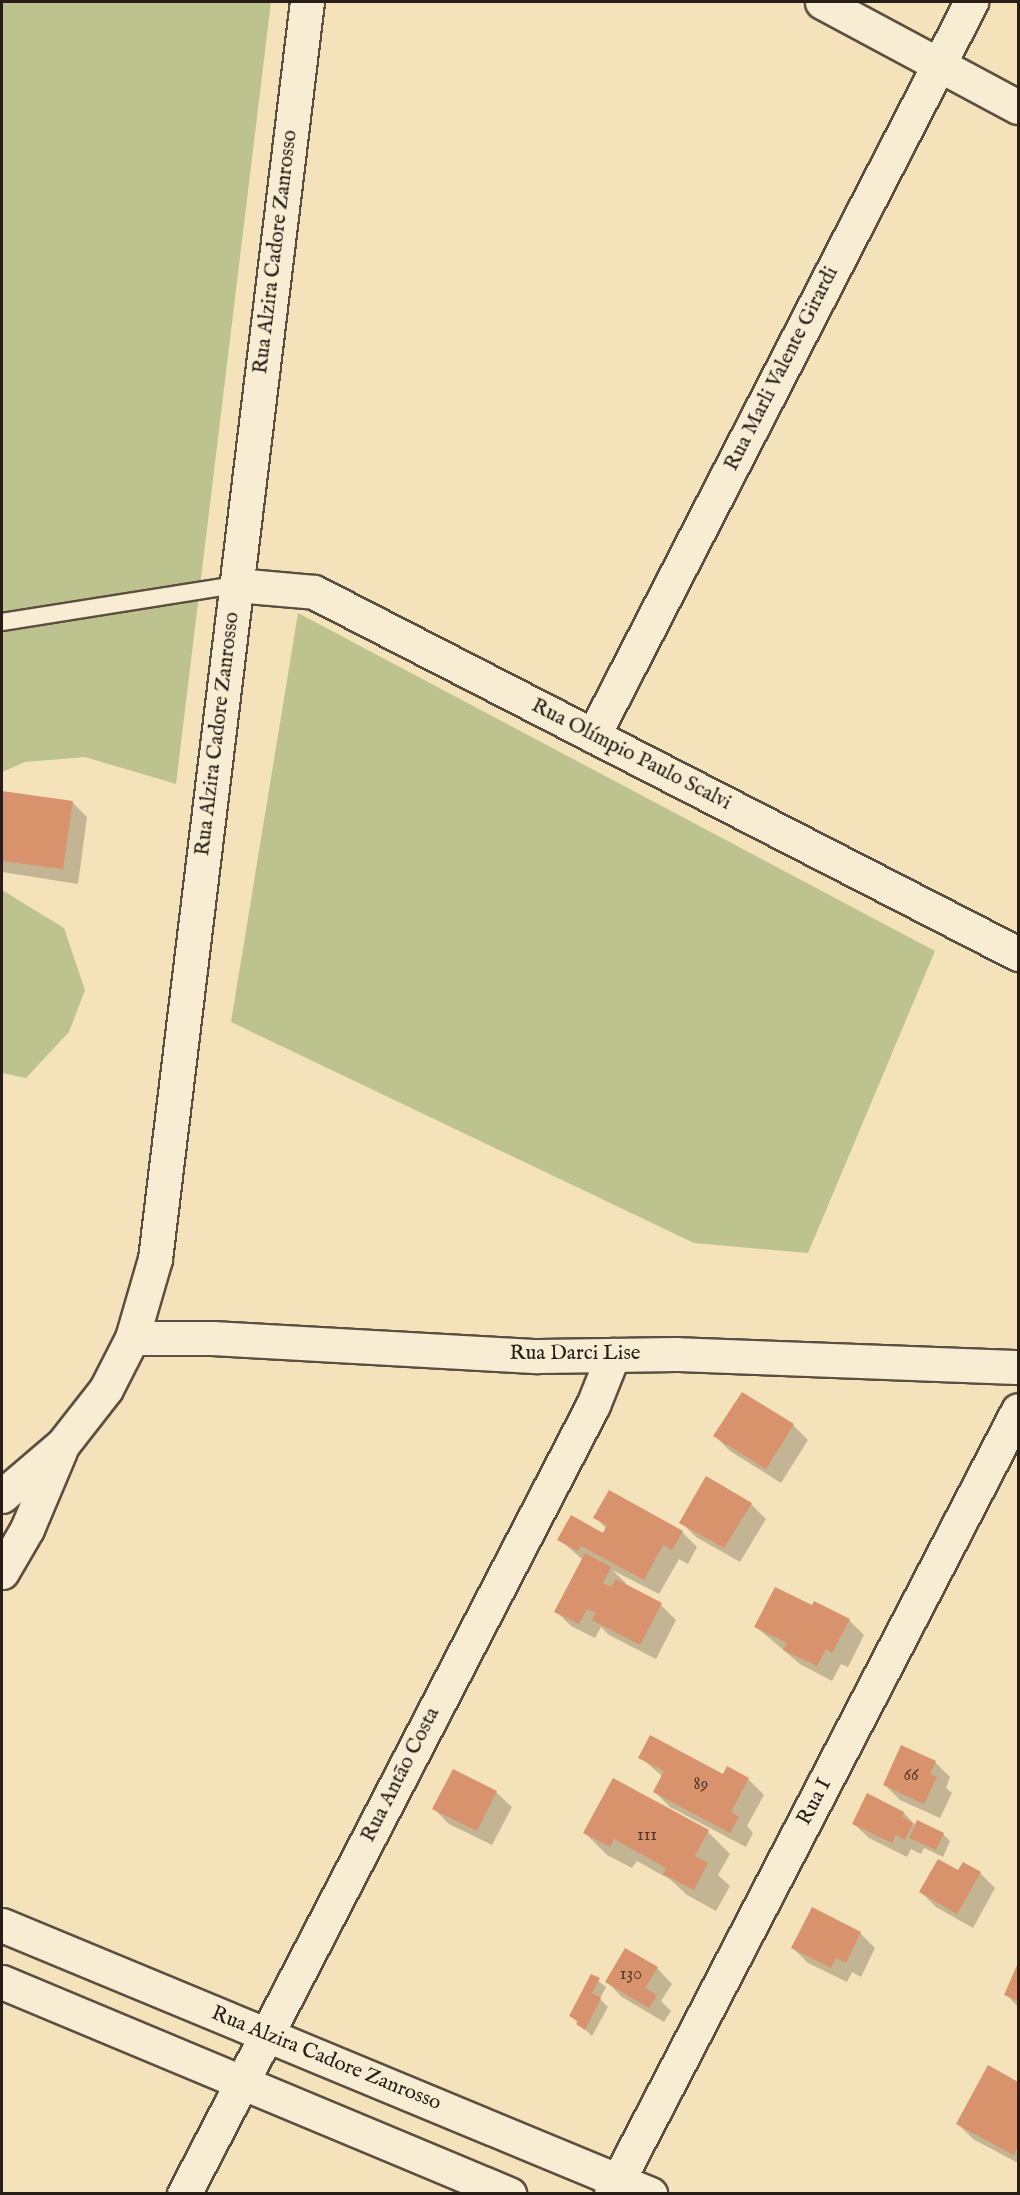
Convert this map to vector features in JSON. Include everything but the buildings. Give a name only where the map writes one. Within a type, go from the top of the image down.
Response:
[{"type":"street","name":"Rua Alzira Cadore Zanrosso","points":[[2,1496],[63,1444],[106,1389],[132,1338],[155,1259],[307,2]]},
{"type":"street","points":[[822,2],[1018,107]]},
{"type":"street","name":"Rua Marli Valente Girardi","points":[[594,736],[971,2]]},
{"type":"street","name":"Rua Olímpio Paulo Scalvi","points":[[236,585],[314,592],[1018,954]]},
{"type":"street","name":"Rua Darci Lise","points":[[132,1338],[212,1338],[538,1356],[676,1354],[1018,1366]]},
{"type":"street","name":"Rua Antão Costa","points":[[184,2193],[593,1405],[613,1355]]},
{"type":"street","name":"Rua I","points":[[615,2187],[1018,1410]]},
{"type":"street","name":"Rua Alzira Cadore Zanrosso","points":[[2,1572],[27,1529],[63,1444]]},
{"type":"street","name":"Rua Alzira Cadore Zanrosso","points":[[2,1925],[267,2034],[615,2187],[650,2193]]},
{"type":"street","points":[[2,1982],[509,2193]]},
{"type":"lane","points":[[2,622],[236,585]]},
{"type":"green space","points":[[2,2],[271,2],[176,784],[85,757],[25,762],[2,772]]},
{"type":"green space","points":[[298,613],[935,951],[808,1253],[694,1243],[231,1022]]},
{"type":"green space","points":[[2,890],[64,928],[85,990],[69,1032],[26,1078],[2,1073]]}]
